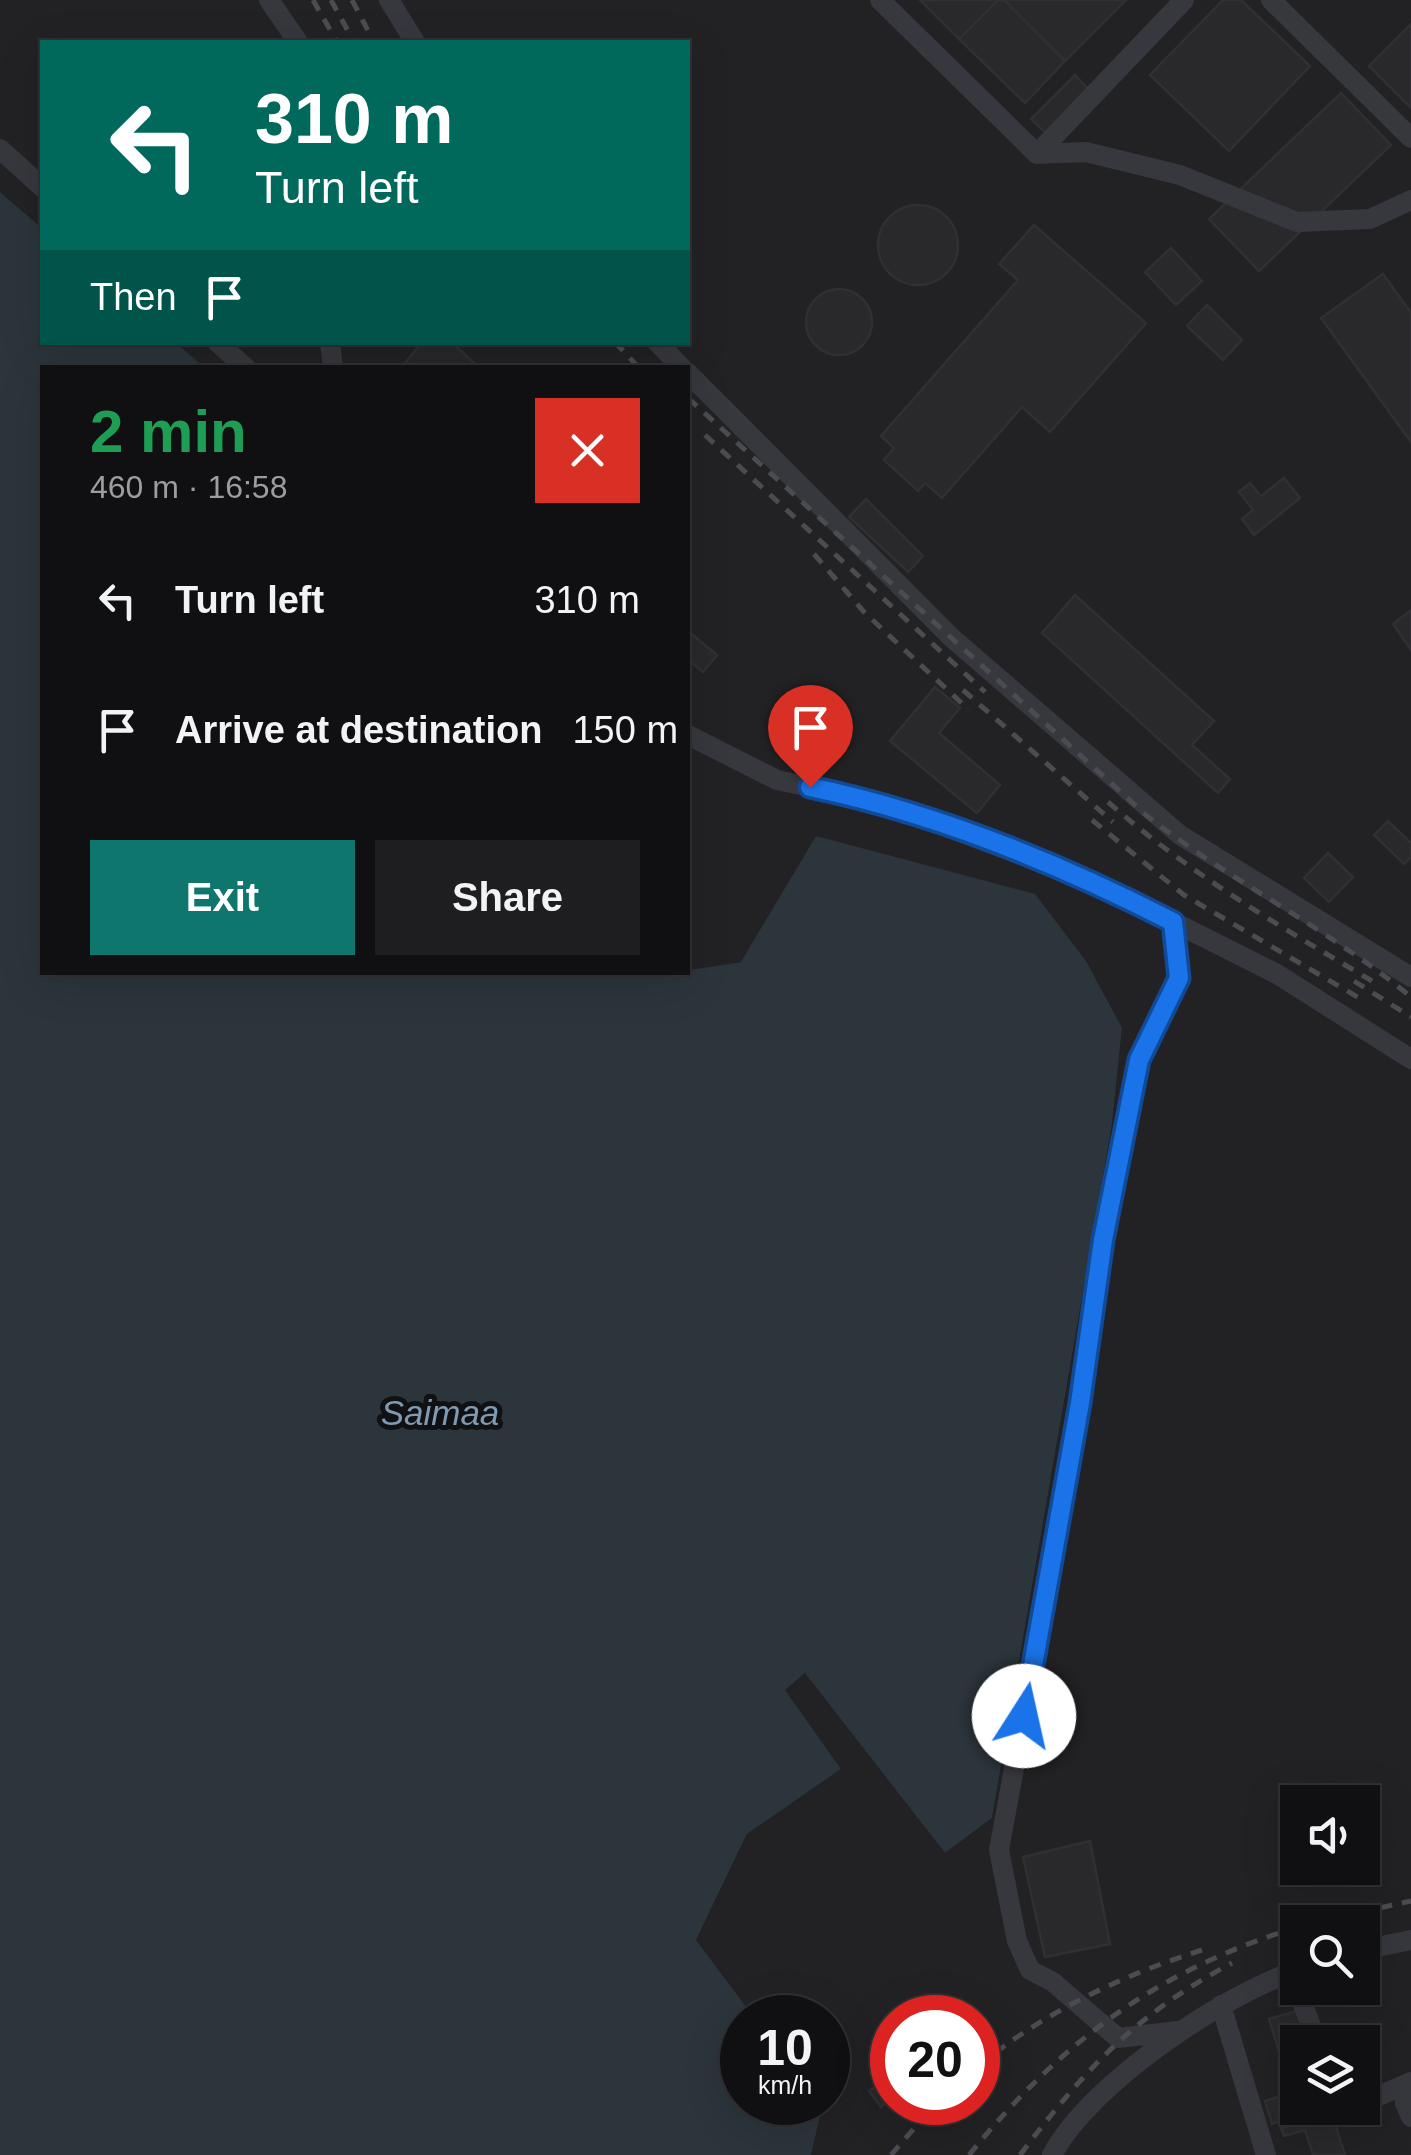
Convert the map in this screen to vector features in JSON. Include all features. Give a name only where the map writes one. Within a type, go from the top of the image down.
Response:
[{"type":"lane","points":[[269,0],[297,40]]},
{"type":"lane","points":[[390,0],[413,40]]},
{"type":"lane","points":[[880,0],[1038,154],[1086,152],[1180,175],[1297,222],[1370,219],[1411,200]]},
{"type":"lane","points":[[1038,154],[1184,0]]},
{"type":"lane","points":[[1272,0],[1411,138]]},
{"type":"lane","points":[[0,150],[40,185]]},
{"type":"lane","points":[[220,345],[243,365]]},
{"type":"lane","points":[[660,345],[679,365]]},
{"type":"lane","points":[[690,375],[952,638],[1180,834],[1411,977]]},
{"type":"lane","points":[[690,736],[777,780],[878,801],[1100,885],[1276,974],[1411,1059]]},
{"type":"lane","points":[[1173,922],[1179,978],[1139,1060],[1135,1078],[1103,1240],[1080,1403],[999,1850],[1017,1941],[1030,1970],[1053,1982],[1118,2038],[1178,2031]]},
{"type":"lane","points":[[1380,1946],[1411,1940]]},
{"type":"lane","points":[[1052,2155],[1112,2086],[1178,2031],[1280,1978]]},
{"type":"lane","points":[[1222,2005],[1266,2155]]},
{"type":"lane","points":[[1380,2095],[1411,2082]]},
{"type":"lane","points":[[1411,2090],[1405,2103],[1411,2117]]},
{"type":"shaded area","points":[[0,0],[1411,0],[1411,2155],[811,2155],[818,2125],[850,2125],[850,1995],[737,1995],[696,1940],[747,1834],[841,1769],[784,1689],[806,1673],[945,1853],[992,1818],[1112,1124],[1122,1028],[741,962],[690,971],[690,365],[201,365],[178,345],[690,345],[690,40],[40,40],[40,226],[0,192]]},
{"type":"water","name":"Saimaa","points":[[0,192],[40,226],[40,345],[178,345],[202,365],[40,365],[40,975],[690,975],[690,970],[741,962],[816,836],[1035,894],[1086,961],[1122,1028],[1112,1124],[992,1818],[945,1853],[805,1673],[785,1690],[841,1769],[747,1834],[696,1940],[737,1995],[720,1995],[720,2125],[818,2125],[811,2155],[0,2155]]},
{"type":"building","points":[[920,0],[998,0],[959,39]]},
{"type":"building","points":[[998,0],[1004,0],[1065,61],[1025,103],[959,39]]},
{"type":"building","points":[[1004,0],[1126,0],[1065,61]]},
{"type":"building","points":[[1223,0],[1241,0],[1310,66],[1229,151],[1150,75]]},
{"type":"building","points":[[1411,24],[1411,108],[1369,66]]},
{"type":"building","points":[[1075,75],[1091,92],[1048,135],[1031,119]]},
{"type":"building","points":[[1341,93],[1391,145],[1259,271],[1209,219]]},
{"type":"building","points":[[918,205],[933,208],[946,217],[955,230],[955,260],[946,273],[933,282],[918,285],[903,282],[890,273],[881,260],[878,245],[881,230],[890,217],[903,208]]},
{"type":"building","points":[[1034,225],[1146,323],[1050,432],[1022,407],[942,498],[925,483],[918,491],[884,460],[894,448],[881,436],[1018,280],[999,264]]},
{"type":"building","points":[[1171,248],[1202,281],[1176,305],[1145,272]]},
{"type":"building","points":[[1383,274],[1411,313],[1411,442],[1321,318]]},
{"type":"building","points":[[839,289],[863,298],[872,322],[863,346],[839,355],[815,346],[806,322],[815,298]]},
{"type":"building","points":[[1207,305],[1242,340],[1223,360],[1187,326]]},
{"type":"building","points":[[420,345],[454,345],[477,365],[403,365]]},
{"type":"building","points":[[1284,478],[1300,498],[1254,535],[1242,519],[1253,510],[1239,492],[1250,483],[1261,496]]},
{"type":"building","points":[[866,499],[923,556],[908,572],[849,517]]},
{"type":"building","points":[[1075,595],[1214,721],[1192,745],[1230,779],[1218,793],[1042,633]]},
{"type":"building","points":[[1411,610],[1411,650],[1393,624]]},
{"type":"building","points":[[690,633],[717,655],[703,672],[690,662]]},
{"type":"building","points":[[935,687],[960,708],[939,733],[1000,785],[977,813],[890,741]]},
{"type":"building","points":[[1388,821],[1411,843],[1411,857],[1404,864],[1374,835]]},
{"type":"building","points":[[1328,853],[1353,877],[1329,902],[1304,878]]},
{"type":"building","points":[[1090,1841],[1110,1944],[1045,1957],[1023,1857]]},
{"type":"building","points":[[1299,2010],[1304,2025],[1280,2025],[1280,2054],[1269,2019]]},
{"type":"building","points":[[1280,2097],[1280,2121],[1272,2124],[1265,2101]]},
{"type":"building","points":[[1335,2125],[1345,2155],[1313,2155],[1305,2130],[1284,2136],[1281,2128]]},
{"type":"railway","points":[[313,0],[336,40]]},
{"type":"railway","points":[[331,0],[353,40]]},
{"type":"railway","points":[[352,0],[373,40]]},
{"type":"railway","points":[[618,345],[636,365]]},
{"type":"railway","points":[[690,400],[1147,816],[1347,949],[1411,997]]},
{"type":"railway","points":[[705,435],[985,692]]},
{"type":"railway","points":[[814,554],[864,612],[969,710]]},
{"type":"railway","points":[[963,690],[1113,822]]},
{"type":"railway","points":[[1108,802],[1203,876],[1372,981]]},
{"type":"railway","points":[[1092,820],[1184,895],[1366,1002]]},
{"type":"railway","points":[[1354,981],[1411,1017]]},
{"type":"railway","points":[[1380,1908],[1411,1901]]},
{"type":"railway","points":[[969,2155],[1039,2078],[1115,2015],[1200,1965],[1280,1933]]},
{"type":"railway","points":[[1000,2049],[1084,1998],[1142,1971],[1202,1950]]},
{"type":"railway","points":[[1020,2155],[1114,2046],[1168,2002],[1232,1963]]},
{"type":"railway","points":[[891,2155],[917,2125]]},
{"type":"route","points":[[810,787],[878,801],[1100,885],[1173,922],[1179,978],[1139,1060],[1103,1240],[1080,1403],[1024,1716]]}]
